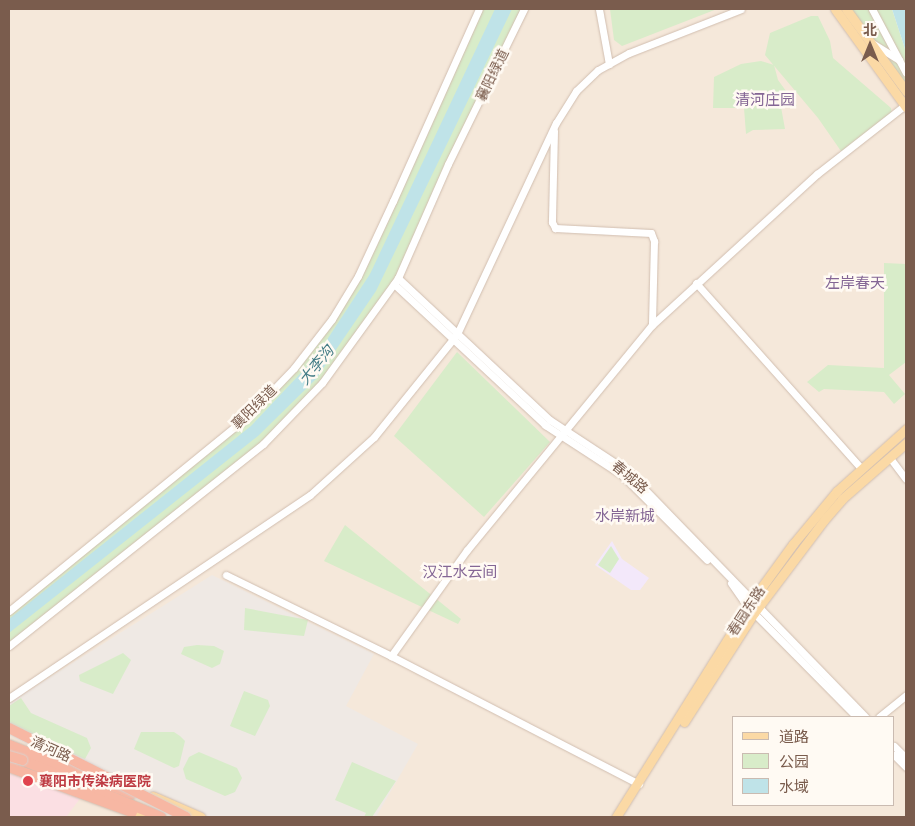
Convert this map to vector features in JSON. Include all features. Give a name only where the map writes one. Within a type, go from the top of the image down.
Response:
[{"type":"highway","points":[[9,728],[186,817]]},
{"type":"highway","points":[[9,745],[186,817]]},
{"type":"highway","points":[[9,756],[161,817]]},
{"type":"highway","points":[[9,767],[91,800],[132,812]]},
{"type":"main road","points":[[835,9],[906,106]]},
{"type":"main road","points":[[846,9],[906,91]]},
{"type":"main road","name":"春园东路","points":[[616,817],[640,784],[754,606],[817,513],[906,429]]},
{"type":"main road","name":"春园东路","points":[[624,817],[754,606],[824,520],[906,444]]},
{"type":"main road","name":"清河路","points":[[9,733],[201,817]]},
{"type":"main road","name":"清河路","points":[[9,756],[143,817]]},
{"type":"street","name":"襄阳绿道","points":[[9,611],[248,416],[294,368],[332,320],[358,276],[459,57],[479,9]]},
{"type":"street","name":"襄阳绿道","points":[[9,646],[263,444],[322,383],[396,281],[448,164],[524,9]]},
{"type":"street","points":[[599,9],[609,64]]},
{"type":"street","points":[[9,698],[310,495],[374,437],[455,336],[554,127],[576,91],[609,64],[740,9]]},
{"type":"street","points":[[872,9],[906,73]]},
{"type":"street","points":[[869,41],[899,60]]},
{"type":"street","points":[[391,656],[467,550],[564,435],[652,325],[818,174],[906,106]]},
{"type":"street","points":[[554,127],[552,222],[555,228],[651,233],[654,241],[652,325]]},
{"type":"street","name":"春城路","points":[[396,281],[564,435],[626,470],[855,716]]},
{"type":"street","points":[[696,283],[862,469]]},
{"type":"street","points":[[890,458],[906,479]]},
{"type":"street","points":[[226,575],[391,656],[640,784]]},
{"type":"street","name":"春城路","points":[[754,606],[863,716]]},
{"type":"street","points":[[880,716],[906,695]]},
{"type":"street","points":[[895,747],[906,758]]},
{"type":"street","points":[[895,756],[906,767]]},
{"type":"shaded area","points":[[9,9],[867,9],[906,106],[906,817],[9,817]]},
{"type":"shaded area","points":[[612,541],[622,559],[649,578],[640,590],[631,590],[595,565]]},
{"type":"shaded area","points":[[212,575],[374,654],[346,706],[418,744],[376,817],[210,817],[9,727],[9,703]]},
{"type":"shaded area","name":"襄阳市传染病医院","points":[[9,764],[82,796],[66,817],[9,817]]},
{"type":"green space","points":[[479,9],[524,9],[398,278],[322,383],[263,444],[9,644],[9,611],[248,416],[294,368],[358,276]]},
{"type":"green space","points":[[610,9],[717,9],[622,46],[614,40]]},
{"type":"green space","points":[[846,9],[892,9],[906,52],[906,91]]},
{"type":"green space","points":[[811,16],[818,16],[830,41],[833,58],[891,108],[892,116],[843,154],[818,118],[765,55],[770,33]]},
{"type":"green space","points":[[761,61],[774,65],[778,80],[797,106],[781,107],[785,129],[753,130],[746,134],[744,108],[713,108],[714,77],[741,64]]},
{"type":"green space","points":[[884,263],[906,264],[906,362],[889,375],[905,394],[894,404],[884,392],[824,389],[819,392],[807,382],[828,365],[884,368]]},
{"type":"green space","points":[[457,352],[550,442],[484,517],[394,436]]},
{"type":"green space","points":[[345,525],[461,619],[458,624],[324,561]]},
{"type":"green space","points":[[611,546],[619,559],[610,573],[598,565]]},
{"type":"green space","points":[[245,608],[308,620],[304,636],[244,630]]},
{"type":"green space","points":[[197,645],[214,646],[224,651],[220,664],[212,668],[181,654],[184,647]]},
{"type":"green space","points":[[123,653],[131,660],[113,694],[80,681],[79,675]]},
{"type":"green space","points":[[244,691],[268,700],[270,706],[255,736],[230,726]]},
{"type":"green space","points":[[21,698],[31,713],[87,738],[91,748],[85,759],[9,726],[9,706]]},
{"type":"green space","points":[[141,732],[174,732],[180,736],[185,741],[179,766],[174,768],[134,749]]},
{"type":"green space","points":[[199,752],[237,768],[242,778],[235,792],[225,796],[186,779],[183,769],[189,757]]},
{"type":"green space","points":[[352,762],[396,781],[372,817],[364,817],[366,813],[335,800]]},
{"type":"water","name":"大李沟","points":[[495,9],[512,9],[376,291],[316,379],[258,436],[9,633],[9,619],[251,426],[315,358],[370,274]]},
{"type":"water","points":[[892,9],[906,9],[906,52]]},
{"type":"place","name":"襄阳市传染病医院","points":[[28,781]]},
{"type":"district","name":"清河庄园","points":[[765,100]]},
{"type":"district","name":"左岸春天","points":[[855,283]]},
{"type":"district","name":"水岸新城","points":[[625,516]]},
{"type":"district","name":"汉江水云间","points":[[460,572]]}]
